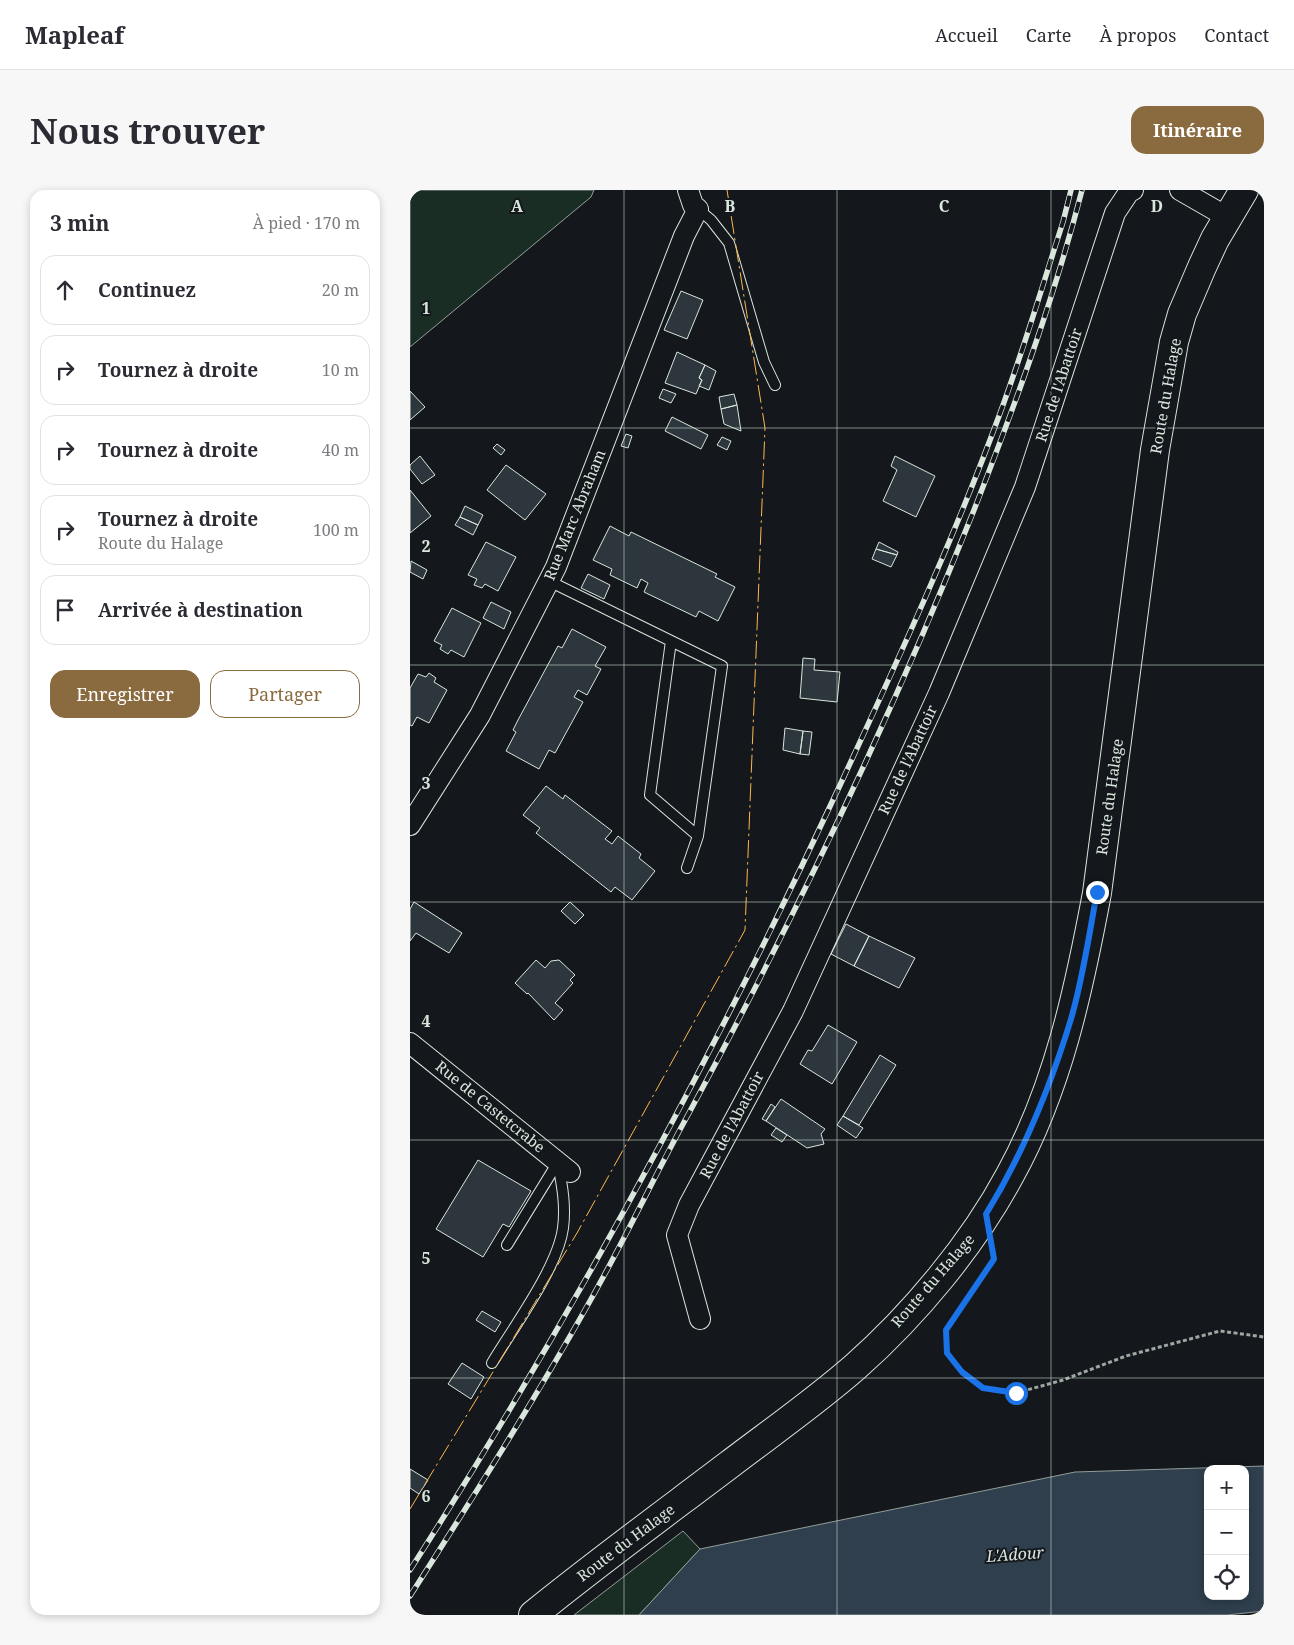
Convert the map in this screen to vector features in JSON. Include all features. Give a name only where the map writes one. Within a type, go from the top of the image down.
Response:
[{"type":"main road","name":"Route du Halage","points":[[533,1615],[855,1367],[912,1310],[975,1232],[1011,1174],[1040,1109],[1071,1018],[1097,892],[1155,450],[1169,366],[1182,314],[1205,260],[1227,217],[1244,190]]},
{"type":"street","points":[[688,190],[693,205],[698,209]]},
{"type":"street","name":"Rue de l'Abattoir","points":[[700,1319],[677,1235],[689,1205],[793,1011],[939,693],[1025,488],[1115,213],[1129,192],[1133,190]]},
{"type":"street","points":[[1180,190],[1227,217]]},
{"type":"street","name":"Rue Marc Abraham","points":[[410,825],[480,715],[549,581],[684,236],[698,209]]},
{"type":"street","name":"Rue de Castetcrabe","points":[[410,1042],[564,1167]]},
{"type":"lane","points":[[698,209],[711,220],[729,243],[764,362],[775,385]]},
{"type":"lane","points":[[549,581],[722,666],[698,836],[687,868]]},
{"type":"lane","points":[[671,641],[650,795],[698,836]]},
{"type":"lane","points":[[507,1245],[564,1167]]},
{"type":"lane","points":[[492,1363],[554,1260],[563,1229],[564,1167]]},
{"type":"path","points":[[986,1214],[994,1259],[946,1330],[947,1353],[962,1372],[983,1388],[1016,1393],[1063,1380],[1126,1356],[1220,1331],[1264,1337]]},
{"type":"green space","points":[[410,190],[594,190],[591,197],[410,347]]},
{"type":"green space","points":[[683,1531],[700,1549],[639,1615],[574,1615]]},
{"type":"water","name":"L'Adour","points":[[1249,1466],[1264,1466],[1264,1611],[1227,1615],[639,1615],[700,1549],[1075,1472],[1204,1468],[1204,1600],[1249,1600]]},
{"type":"building","points":[[681,291],[703,300],[687,339],[664,330]]},
{"type":"building","points":[[677,352],[705,365],[699,378],[702,380],[696,394],[665,383]]},
{"type":"building","points":[[705,365],[716,371],[709,390],[699,386],[702,380],[699,378]]},
{"type":"building","points":[[663,389],[676,394],[671,403],[659,398]]},
{"type":"building","points":[[410,391],[425,407],[410,420]]},
{"type":"building","points":[[734,394],[737,405],[721,409],[719,397]]},
{"type":"building","points":[[737,405],[741,431],[724,424],[721,409]]},
{"type":"building","points":[[672,417],[708,435],[701,449],[665,431]]},
{"type":"building","points":[[626,434],[632,436],[628,448],[621,446]]},
{"type":"building","points":[[722,437],[731,441],[727,450],[717,445]]},
{"type":"building","points":[[497,444],[505,450],[501,455],[493,448]]},
{"type":"building","points":[[420,456],[435,475],[422,484],[410,469],[410,465]]},
{"type":"building","points":[[895,456],[935,476],[916,517],[883,501],[897,470],[891,466]]},
{"type":"building","points":[[506,465],[546,494],[525,520],[487,490]]},
{"type":"building","points":[[410,490],[431,516],[410,533]]},
{"type":"building","points":[[465,506],[483,515],[478,525],[460,517]]},
{"type":"building","points":[[460,517],[478,525],[473,535],[455,525]]},
{"type":"building","points":[[610,526],[629,536],[631,532],[717,574],[715,577],[735,587],[718,621],[699,611],[696,617],[644,592],[648,583],[641,579],[637,588],[610,575],[612,569],[593,560]]},
{"type":"building","points":[[486,542],[516,557],[498,591],[485,584],[482,588],[474,585],[477,579],[468,575]]},
{"type":"building","points":[[879,542],[898,552],[897,555],[876,549]]},
{"type":"building","points":[[876,549],[897,555],[891,567],[872,559]]},
{"type":"building","points":[[411,561],[427,570],[423,579],[410,572]]},
{"type":"building","points":[[588,574],[610,585],[604,599],[581,588]]},
{"type":"building","points":[[491,602],[511,612],[504,629],[483,618]]},
{"type":"building","points":[[452,608],[481,623],[464,657],[451,650],[448,654],[440,649],[442,645],[434,641]]},
{"type":"building","points":[[572,629],[606,647],[595,666],[601,669],[587,695],[578,690],[574,697],[583,702],[555,753],[549,750],[539,769],[506,751],[516,732],[513,730],[558,646],[562,648]]},
{"type":"building","points":[[803,658],[815,659],[814,670],[840,672],[837,702],[800,698]]},
{"type":"building","points":[[429,673],[436,678],[434,682],[447,690],[429,723],[417,717],[412,726],[410,725],[410,688],[418,674],[426,677]]},
{"type":"building","points":[[785,728],[803,731],[800,754],[783,750]]},
{"type":"building","points":[[803,731],[812,732],[809,755],[800,754]]},
{"type":"building","points":[[546,786],[563,799],[565,795],[612,831],[605,839],[612,844],[618,836],[641,854],[639,858],[655,871],[632,900],[615,887],[611,892],[536,833],[540,828],[523,815]]},
{"type":"building","points":[[414,902],[462,933],[449,953],[416,933],[410,941],[410,909]]},
{"type":"building","points":[[570,902],[584,915],[575,924],[561,911]]},
{"type":"building","points":[[846,924],[869,936],[854,966],[831,954]]},
{"type":"building","points":[[869,936],[915,958],[899,988],[854,966]]},
{"type":"building","points":[[536,960],[545,968],[551,961],[559,960],[575,975],[570,980],[573,983],[555,1003],[563,1010],[554,1020],[528,993],[515,983]]},
{"type":"building","points":[[828,1025],[857,1042],[832,1084],[800,1064],[808,1050],[812,1051]]},
{"type":"building","points":[[880,1055],[896,1065],[859,1125],[843,1116]]},
{"type":"building","points":[[781,1099],[825,1129],[821,1134],[824,1144],[807,1148],[766,1121]]},
{"type":"building","points":[[771,1104],[775,1107],[766,1121],[762,1119]]},
{"type":"building","points":[[843,1116],[863,1128],[856,1138],[837,1125]]},
{"type":"building","points":[[776,1128],[787,1135],[782,1142],[771,1135]]},
{"type":"building","points":[[478,1160],[531,1191],[509,1227],[503,1224],[483,1257],[436,1229]]},
{"type":"building","points":[[482,1311],[501,1322],[495,1332],[476,1320]]},
{"type":"building","points":[[462,1363],[484,1377],[471,1399],[448,1384]]},
{"type":"building","points":[[410,1469],[428,1480],[419,1494],[410,1488]]},
{"type":"railway","points":[[410,1570],[528,1379],[639,1184],[692,1085],[793,884],[903,647],[963,509],[1016,368],[1063,222],[1071,190]]},
{"type":"railway","points":[[410,1596],[525,1413],[603,1278],[767,965],[840,816],[910,664],[974,510],[1019,391],[1059,271],[1082,190]]},
{"type":"power","points":[[410,1509],[577,1233],[745,930],[765,428],[727,190]]},
{"type":"route","points":[[1016,1393],[983,1388],[962,1372],[947,1353],[946,1330],[994,1259],[986,1214],[1011,1174],[1040,1109],[1071,1018],[1097,892]]}]
